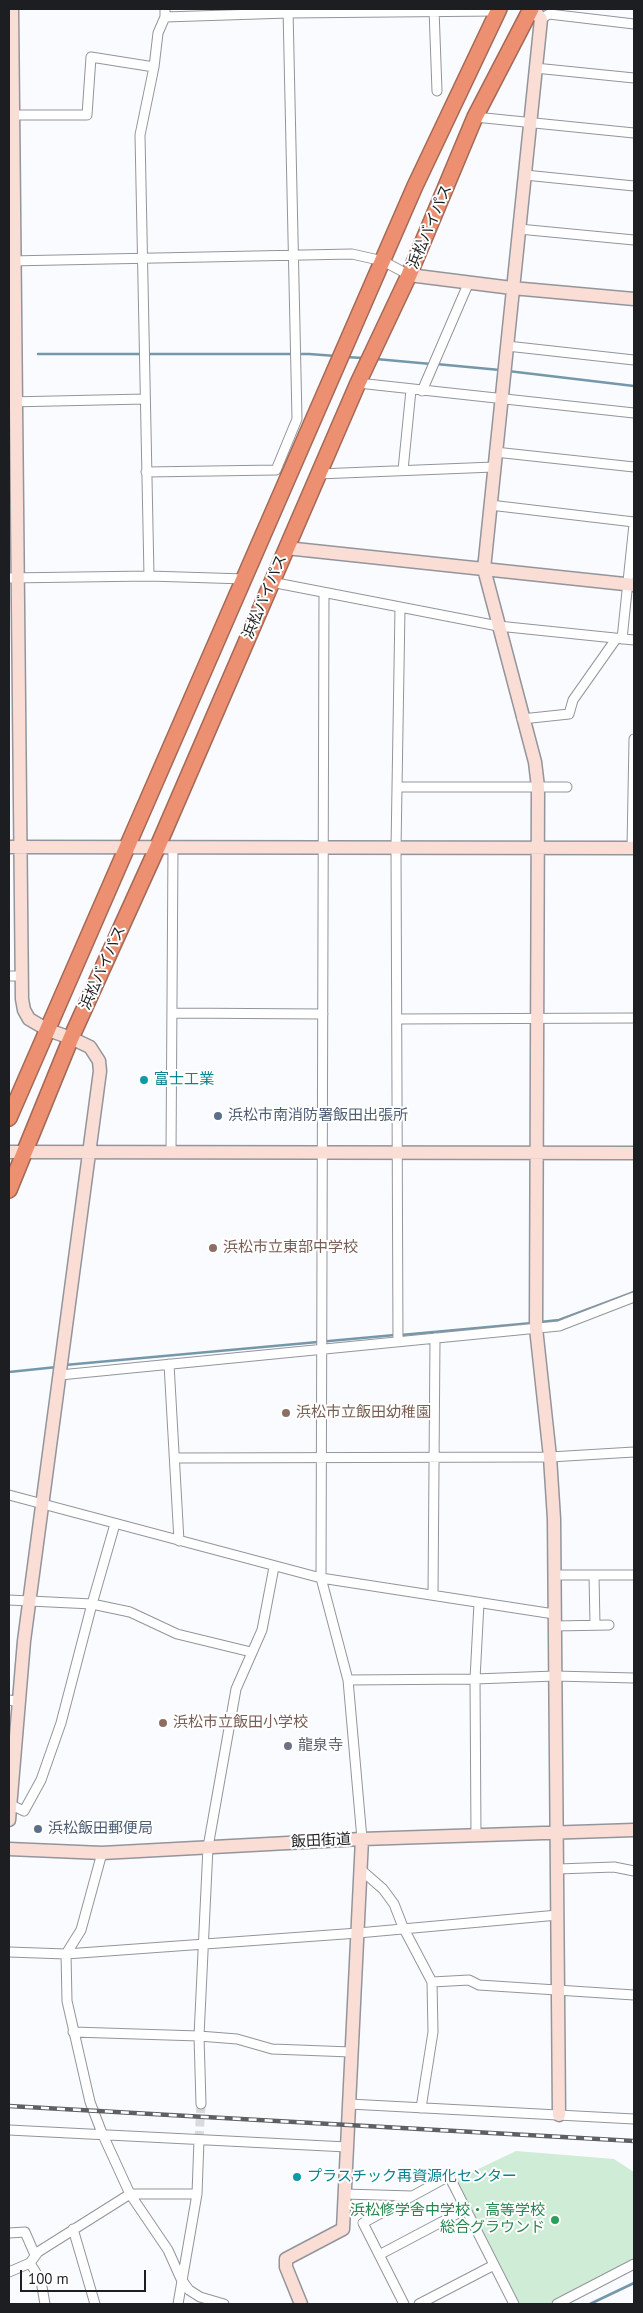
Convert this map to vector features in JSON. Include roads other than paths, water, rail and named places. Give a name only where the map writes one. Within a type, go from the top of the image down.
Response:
[{"type":"highway","name":"浜松バイパス","points":[[9,1118],[383,261],[454,102],[498,10]]},
{"type":"highway","name":"浜松バイパス","points":[[9,1190],[71,1038],[166,846],[271,582],[358,383],[409,275],[475,117],[535,12]]},
{"type":"street","points":[[9,1820],[14,1701],[30,1601],[100,1082],[99,1061],[90,1047],[48,1030],[29,1019],[24,1010],[15,976],[12,9]]},
{"type":"street","points":[[434,10],[437,91]]},
{"type":"street","points":[[149,576],[140,135],[154,67],[158,33],[165,13],[498,10]]},
{"type":"street","points":[[146,472],[276,470],[297,419],[288,11]]},
{"type":"street","points":[[559,2115],[554,1519],[550,1457],[536,1328],[538,787],[535,762],[522,719],[484,570],[535,68],[535,12],[634,24]]},
{"type":"street","points":[[11,115],[87,116],[91,57],[154,67]]},
{"type":"street","points":[[535,68],[634,78]]},
{"type":"street","points":[[475,117],[634,132]]},
{"type":"street","points":[[524,174],[634,186]]},
{"type":"street","points":[[519,229],[634,240]]},
{"type":"street","points":[[12,261],[352,254],[383,261],[409,275],[512,288],[634,299]]},
{"type":"street","points":[[422,391],[469,282]]},
{"type":"street","points":[[507,346],[634,360]]},
{"type":"street","points":[[358,383],[634,413]]},
{"type":"street","points":[[403,470],[411,390]]},
{"type":"street","points":[[13,402],[145,399]]},
{"type":"street","points":[[496,452],[634,467]]},
{"type":"street","points":[[318,474],[494,467]]},
{"type":"street","points":[[490,505],[634,523],[631,584],[619,639],[573,700],[569,714],[522,719]]},
{"type":"street","points":[[286,548],[631,584]]},
{"type":"street","points":[[14,578],[149,576],[245,579]]},
{"type":"street","points":[[271,582],[324,594],[498,626],[634,640]]},
{"type":"street","points":[[301,2304],[286,2267],[286,2259],[343,2229],[362,1839],[348,1680],[321,1578],[324,594]]},
{"type":"street","points":[[398,1341],[396,848],[400,608]]},
{"type":"street","points":[[15,847],[633,848],[634,739]]},
{"type":"street","points":[[397,787],[567,787]]},
{"type":"street","points":[[166,846],[172,1013],[171,1152]]},
{"type":"street","points":[[172,1013],[323,1014]]},
{"type":"street","points":[[397,1018],[634,1018]]},
{"type":"street","points":[[9,1152],[634,1153]]},
{"type":"street","points":[[60,1375],[558,1326],[634,1297]]},
{"type":"street","points":[[434,1338],[434,1595]]},
{"type":"street","points":[[169,1364],[179,1541]]},
{"type":"street","points":[[175,1458],[550,1457],[634,1452]]},
{"type":"street","points":[[9,1495],[321,1578],[479,1602],[554,1620],[609,1625]]},
{"type":"street","points":[[10,1804],[24,1811],[41,1780],[61,1723],[92,1604],[116,1524]]},
{"type":"street","points":[[201,2104],[199,2036],[208,1847],[236,1689],[262,1630],[274,1567]]},
{"type":"street","points":[[554,1575],[634,1575]]},
{"type":"street","points":[[594,1575],[595,1625]]},
{"type":"street","points":[[9,1600],[92,1604],[130,1612],[177,1634],[251,1652]]},
{"type":"street","points":[[476,1836],[475,1679],[479,1602]]},
{"type":"street","points":[[348,1680],[555,1676],[634,1678]]},
{"type":"street","name":"飯田街道","points":[[9,1849],[102,1853],[362,1839],[634,1830]]},
{"type":"street","points":[[102,1853],[80,1930],[66,1954],[67,2001],[90,2102],[130,2194],[168,2250],[181,2279],[189,2290],[200,2297],[224,2304]]},
{"type":"street","points":[[558,1869],[614,1867],[634,1871]]},
{"type":"street","points":[[360,1869],[384,1889],[394,1904],[403,1927],[432,1982],[433,2032],[422,2108]]},
{"type":"street","points":[[9,1952],[66,1954],[358,1933],[403,1927],[558,1915]]},
{"type":"street","points":[[432,1982],[469,1980],[479,1985],[634,1995]]},
{"type":"street","points":[[74,2032],[199,2036],[237,2039],[272,2049],[352,2052]]},
{"type":"street","points":[[349,2104],[634,2119]]},
{"type":"street","points":[[9,2130],[102,2133],[346,2147]]},
{"type":"street","points":[[178,2304],[197,2194],[199,2140]]},
{"type":"street","points":[[404,2304],[363,2223],[449,2176],[514,2304]]},
{"type":"street","points":[[9,2272],[33,2259],[72,2229],[130,2194],[197,2194]]},
{"type":"street","points":[[344,2194],[412,2196]]},
{"type":"street","points":[[379,2255],[466,2210]]},
{"type":"street","points":[[72,2229],[95,2304]]},
{"type":"street","points":[[9,2233],[25,2232],[41,2281],[45,2304]]},
{"type":"street","points":[[557,2304],[634,2264]]},
{"type":"street","points":[[419,2304],[494,2265]]},
{"type":"waterway","points":[[38,354],[309,354],[336,356]]},
{"type":"waterway","points":[[346,357],[363,358]]},
{"type":"waterway","points":[[376,359],[431,364]]},
{"type":"waterway","points":[[436,364],[500,370]]},
{"type":"waterway","points":[[508,371],[634,386]]},
{"type":"waterway","points":[[540,1322],[559,1320],[634,1292]]},
{"type":"waterway","points":[[401,1335],[532,1323]]},
{"type":"waterway","points":[[65,1365],[395,1335]]},
{"type":"waterway","points":[[9,1372],[57,1367]]},
{"type":"waterway","points":[[590,2304],[634,2283]]},
{"type":"tunnel","points":[[199,2140],[201,2104]]},
{"type":"railway","points":[[9,2106],[634,2141]]},
{"type":"place","name":"富士工業","points":[[144,1080]]},
{"type":"place","name":"浜松市南消防署飯田出張所","points":[[218,1116]]},
{"type":"place","name":"浜松市立東部中学校","points":[[213,1248]]},
{"type":"place","name":"浜松市立飯田幼稚園","points":[[286,1413]]},
{"type":"place","name":"浜松市立飯田小学校","points":[[163,1723]]},
{"type":"place","name":"龍泉寺","points":[[288,1746]]},
{"type":"place","name":"浜松飯田郵便局","points":[[38,1829]]},
{"type":"place","name":"プラスチック再資源化センター","points":[[297,2177]]},
{"type":"place","name":"浜松修学舎中学校・高等学校 総合グラウンド","points":[[555,2220]]}]
